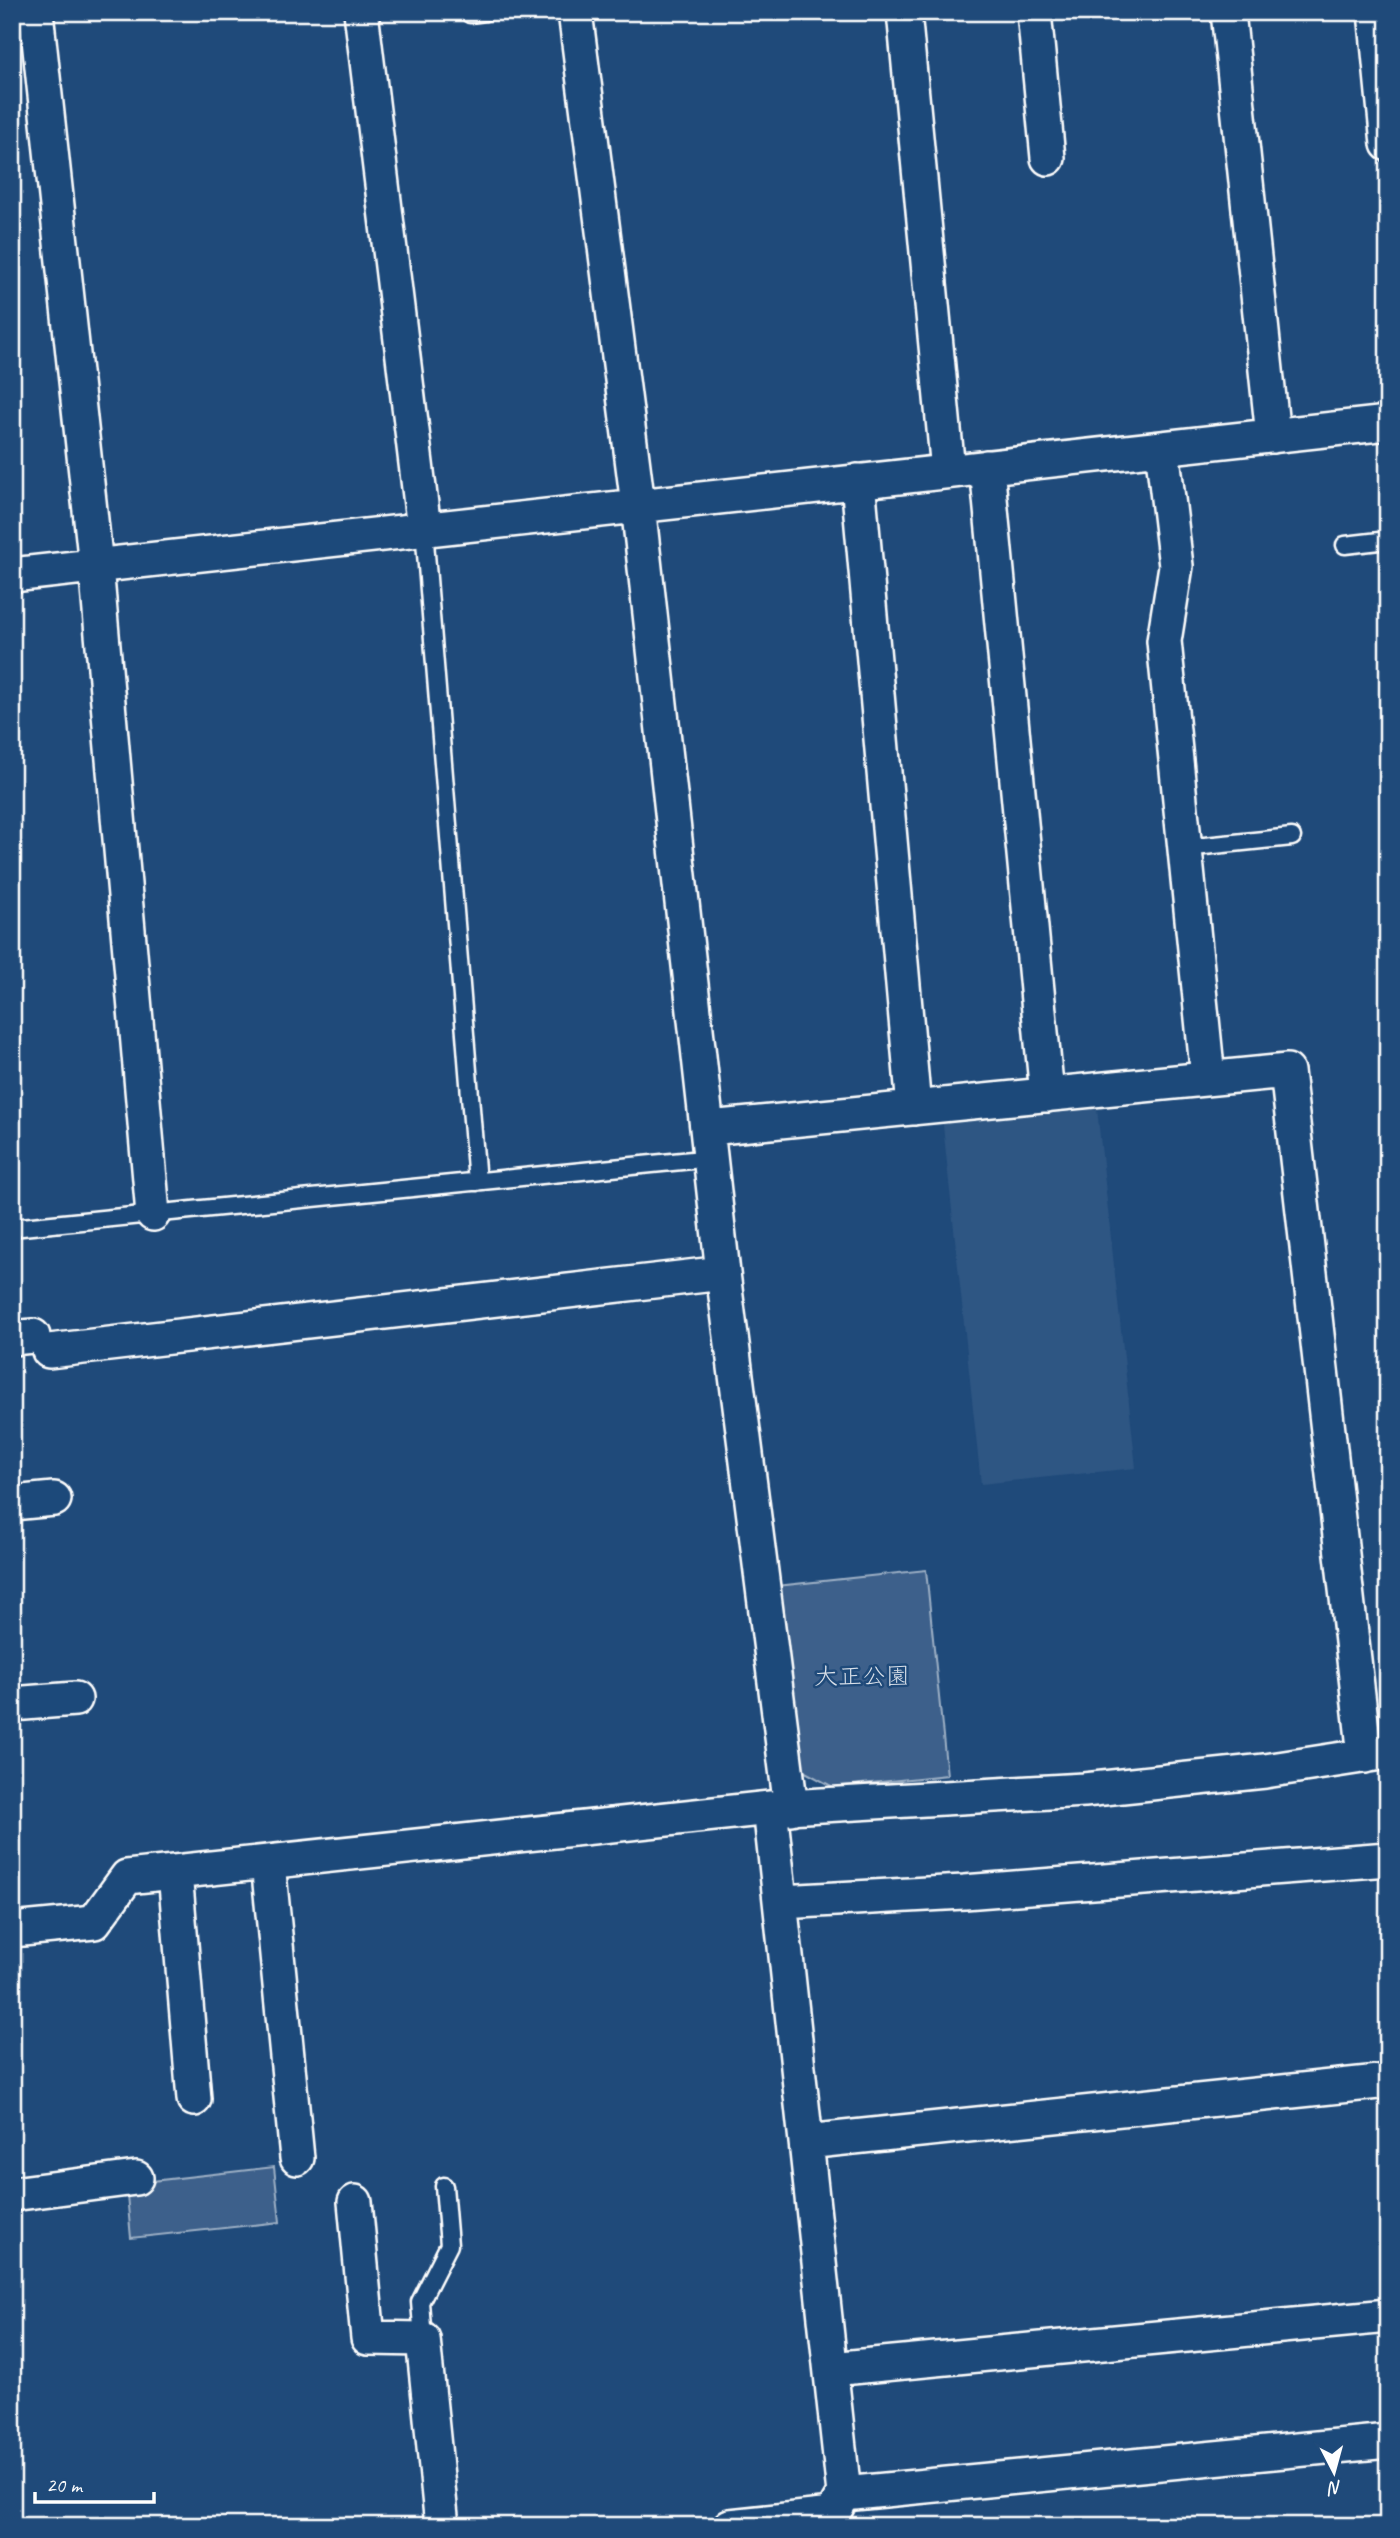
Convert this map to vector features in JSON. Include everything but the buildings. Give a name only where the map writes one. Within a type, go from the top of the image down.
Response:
[{"type":"street","points":[[36,12],[96,566],[153,1214]]},
{"type":"street","points":[[361,12],[424,529]]},
{"type":"street","points":[[575,12],[638,505],[781,1808],[781,1902],[831,2369],[837,2512]]},
{"type":"street","points":[[904,12],[948,471]]},
{"type":"street","points":[[1034,12],[1048,158]]},
{"type":"street","points":[[1228,12],[1273,436]]},
{"type":"street","points":[[1375,12],[1388,144]]},
{"type":"street","points":[[12,575],[1388,423]]},
{"type":"street","points":[[1162,448],[1176,565],[1164,641],[1208,1078]]},
{"type":"street","points":[[987,467],[1047,1095]]},
{"type":"street","points":[[858,481],[914,1108]]},
{"type":"street","points":[[12,1930],[94,1922],[127,1877],[781,1808],[1084,1790],[1265,1771],[1376,1754],[1287,1071],[914,1108],[710,1143]]},
{"type":"street","points":[[31,1341],[723,1273]]},
{"type":"street","points":[[12,1503],[54,1499]]},
{"type":"street","points":[[12,1704],[75,1699]]},
{"type":"street","points":[[781,1902],[964,1892],[1388,1860]]},
{"type":"street","points":[[268,1863],[297,2158]]},
{"type":"street","points":[[175,1872],[194,2099]]},
{"type":"street","points":[[806,2142],[1388,2081]]},
{"type":"street","points":[[12,2194],[136,2178]]},
{"type":"street","points":[[355,2203],[368,2338],[423,2339],[442,2526]]},
{"type":"street","points":[[831,2369],[1388,2316]]},
{"type":"street","points":[[730,2526],[1388,2441]]},
{"type":"lane","points":[[424,529],[477,1182]]},
{"type":"lane","points":[[1345,545],[1388,540]]},
{"type":"lane","points":[[1185,848],[1292,837]]},
{"type":"lane","points":[[12,1228],[477,1182],[710,1143]]},
{"type":"lane","points":[[423,2339],[420,2302],[449,2245],[444,2186]]},
{"type":"shaded area","points":[[1096,1100],[1136,1468],[981,1484],[942,1116]]},
{"type":"green space","name":"大正公園","points":[[926,1570],[947,1775],[833,1787],[796,1767],[777,1586]]},
{"type":"green space","points":[[274,2167],[280,2222],[131,2238],[126,2184]]}]
